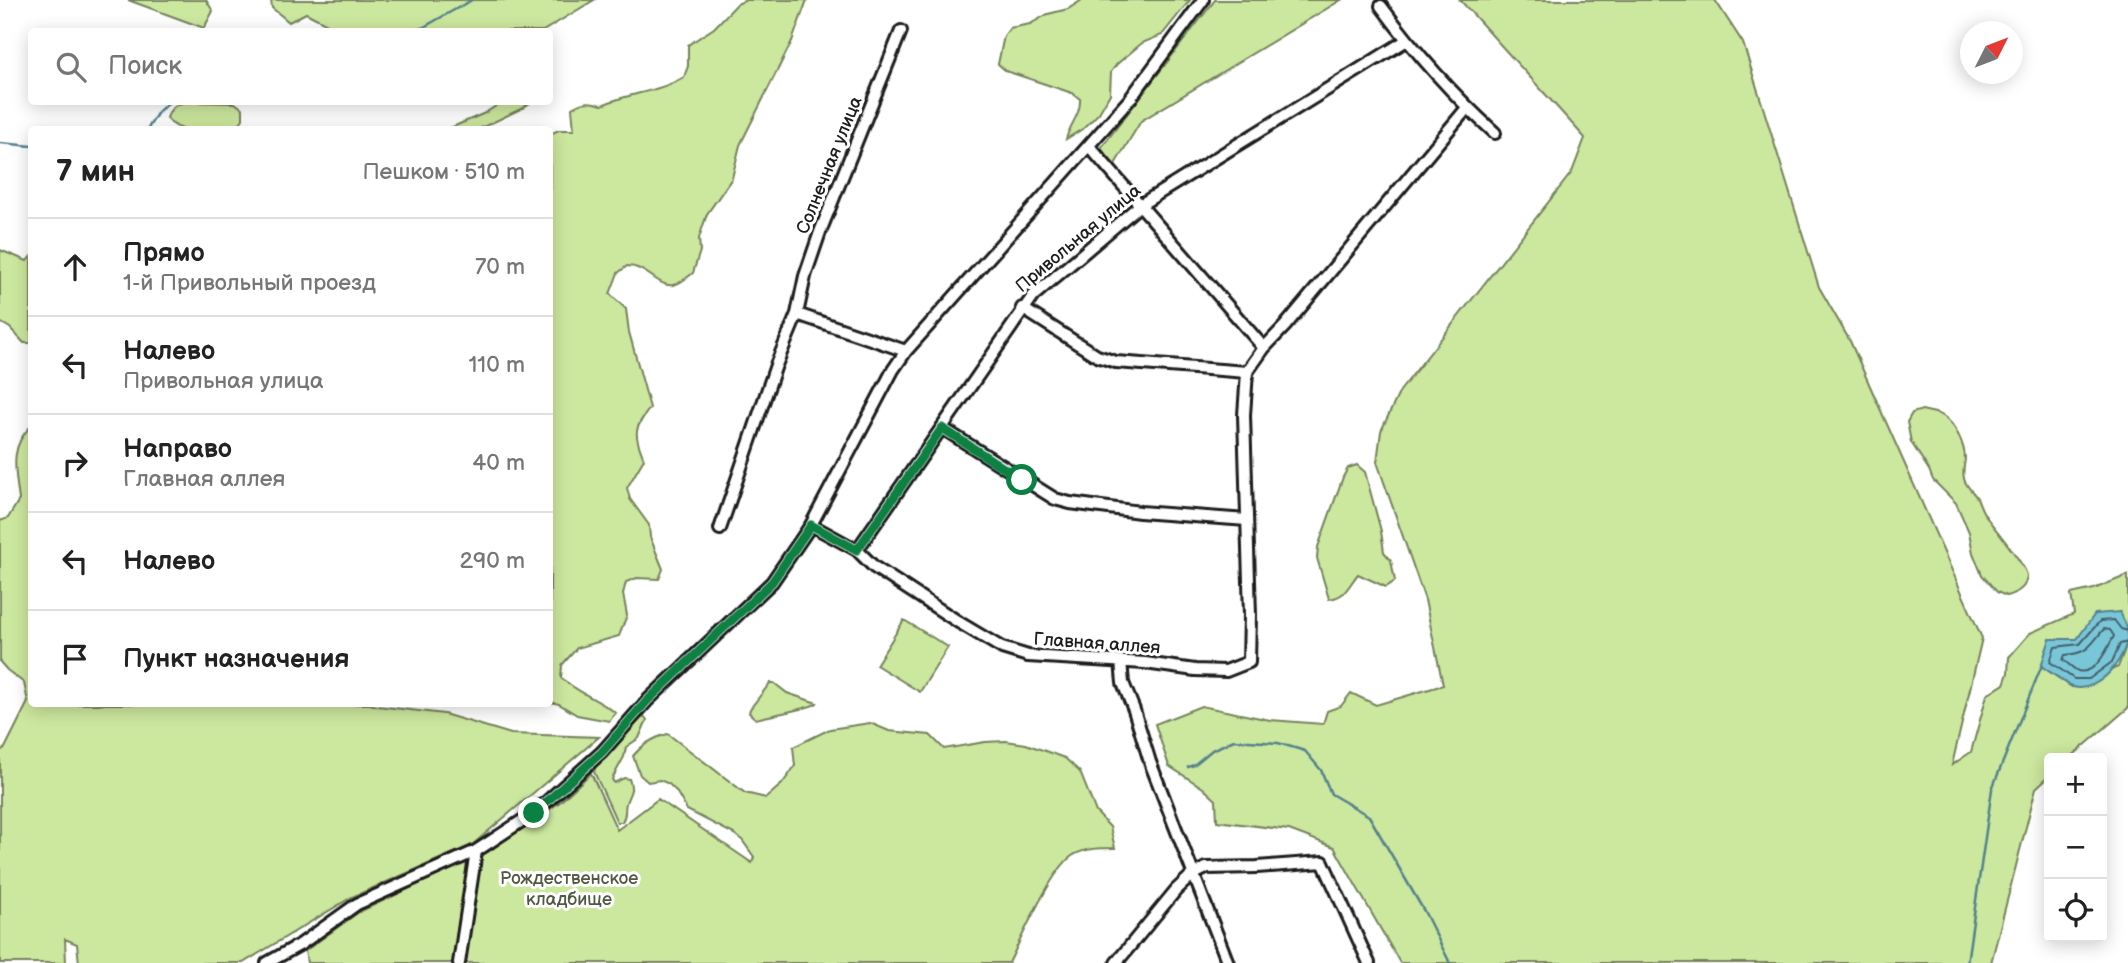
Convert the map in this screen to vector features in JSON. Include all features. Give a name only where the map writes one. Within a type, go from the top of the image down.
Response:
[{"type":"street","points":[[267,963],[301,944],[357,904],[476,851],[534,813],[602,752],[647,701],[772,582],[811,525],[893,370],[906,351],[1130,99],[1203,0]]},
{"type":"street","points":[[1381,6],[1406,40],[1467,107],[1495,133]]},
{"type":"street","name":"Солнечная улица","points":[[720,529],[776,365],[797,314],[805,276],[820,232],[901,31]]},
{"type":"street","name":"Привольная улица","points":[[857,550],[1032,296],[1140,205],[1406,40]]},
{"type":"street","points":[[942,428],[1055,499],[1140,512],[1247,520],[1244,415],[1247,372],[1264,348],[1467,107]]},
{"type":"street","points":[[1089,146],[1264,348]]},
{"type":"street","points":[[1022,308],[1097,356],[1116,362],[1247,372]]},
{"type":"street","points":[[797,314],[906,351]]},
{"type":"street","name":"Главная аллея","points":[[811,525],[857,550],[874,567],[1002,648],[1028,656],[1226,671],[1249,662],[1247,520]]},
{"type":"street","points":[[1121,661],[1123,683],[1192,875],[1228,963]]},
{"type":"street","points":[[459,963],[476,851]]},
{"type":"street","points":[[1116,963],[1176,890],[1192,875],[1206,868],[1323,862],[1369,963]]},
{"type":"green space","points":[[128,0],[206,0],[213,11],[204,28]]},
{"type":"green space","points":[[271,0],[594,0],[548,28],[335,28],[306,13],[289,22],[272,8]]},
{"type":"green space","points":[[746,0],[807,0],[792,41],[740,145],[732,178],[707,214],[699,238],[700,251],[693,273],[678,283],[668,285],[641,269],[627,266],[618,273],[610,294],[626,309],[629,332],[650,408],[640,422],[637,432],[644,459],[627,488],[630,499],[649,525],[650,537],[663,569],[659,579],[637,578],[626,582],[623,594],[627,615],[619,636],[577,648],[562,665],[561,678],[616,713],[609,721],[577,715],[553,703],[553,133],[574,130],[572,108],[580,104],[590,102],[602,105],[684,77],[688,66],[688,45],[714,28],[737,4]]},
{"type":"green space","points":[[1082,0],[1190,0],[1162,35],[1142,43],[1117,64],[1111,72],[1110,94],[1099,113],[1084,128],[1066,139],[1079,109],[1080,99],[1072,93],[1006,71],[998,64],[1004,36],[1010,28],[1030,24],[1048,14],[1068,9]]},
{"type":"green space","points":[[1215,0],[1341,0],[1141,121],[1114,166],[1101,148]]},
{"type":"green space","points":[[1460,0],[1715,0],[1743,43],[1819,287],[1850,341],[1982,638],[1952,765],[1971,752],[1987,695],[2004,684],[2009,657],[2030,633],[2074,614],[2071,594],[2094,589],[2128,575],[2128,630],[2119,612],[2041,666],[2072,687],[2118,667],[2128,641],[2128,708],[2076,753],[2044,753],[2044,781],[2036,788],[1991,963],[1400,963],[1334,847],[1289,830],[1217,821],[1216,800],[1203,788],[1169,766],[1155,724],[1201,706],[1270,720],[1323,724],[1327,711],[1341,706],[1351,693],[1376,705],[1443,685],[1425,600],[1377,462],[1381,431],[1400,391],[1572,172],[1585,138]]},
{"type":"green space","points":[[238,105],[243,109],[243,119],[238,126],[176,126],[167,118],[175,106]]},
{"type":"green space","points":[[497,105],[527,105],[485,126],[455,126]]},
{"type":"green space","points":[[0,250],[28,260],[28,343],[24,343],[0,322]]},
{"type":"green space","points":[[1922,410],[1943,416],[1952,424],[1958,435],[1965,454],[1965,482],[1977,498],[1985,516],[2009,546],[2027,575],[2023,587],[2017,591],[2006,596],[1997,592],[1982,575],[1973,553],[1969,532],[1956,503],[1933,480],[1911,442],[1907,422],[1912,413]]},
{"type":"green space","points":[[28,429],[28,702],[24,683],[0,662],[0,521],[8,518],[19,500],[15,461]]},
{"type":"green space","points":[[1357,465],[1365,472],[1384,552],[1391,560],[1395,581],[1386,587],[1358,574],[1343,593],[1329,599],[1317,558],[1318,547],[1343,477],[1348,468]]},
{"type":"green space","points":[[904,620],[948,647],[920,692],[876,665]]},
{"type":"green space","points":[[770,683],[787,693],[817,703],[756,719],[749,713],[750,709]]},
{"type":"green space","points":[[28,702],[28,707],[385,707],[444,714],[511,734],[599,737],[472,845],[352,897],[243,963],[79,963],[77,944],[65,939],[66,963],[0,963],[0,751],[5,748]]},
{"type":"green space","points":[[644,716],[647,720],[639,738],[626,747],[624,757],[612,779],[614,783],[624,778],[629,779],[631,786],[624,819],[617,822],[594,772],[597,762]]},
{"type":"green space","name":"Рождественское кладбище","points":[[870,723],[889,731],[930,735],[944,749],[985,742],[1026,744],[1065,758],[1080,772],[1096,812],[1110,827],[1115,848],[1082,851],[1064,864],[1037,905],[1009,963],[307,963],[305,951],[359,912],[488,852],[560,802],[591,773],[617,830],[658,799],[752,863],[754,857],[742,840],[687,810],[669,784],[660,780],[648,782],[640,775],[633,756],[649,742],[668,734],[745,793],[766,798],[782,784],[795,766],[793,747],[830,729]]},
{"type":"water","points":[[2120,612],[2128,632],[2127,642],[2117,662],[2102,679],[2083,688],[2073,687],[2041,666],[2050,639],[2077,639],[2095,614]]},
{"type":"waterway","points":[[422,28],[472,0]]},
{"type":"waterway","points":[[149,126],[166,105]]},
{"type":"waterway","points":[[0,143],[28,146]]},
{"type":"waterway","points":[[1967,963],[1992,789],[2042,665]]},
{"type":"waterway","points":[[1188,767],[1212,750],[1234,740],[1278,743],[1305,751],[1321,770],[1331,794],[1369,816],[1424,911],[1450,963]]},
{"type":"route","points":[[534,813],[602,752],[647,701],[772,582],[811,525],[857,550],[942,428],[1022,480]]}]
